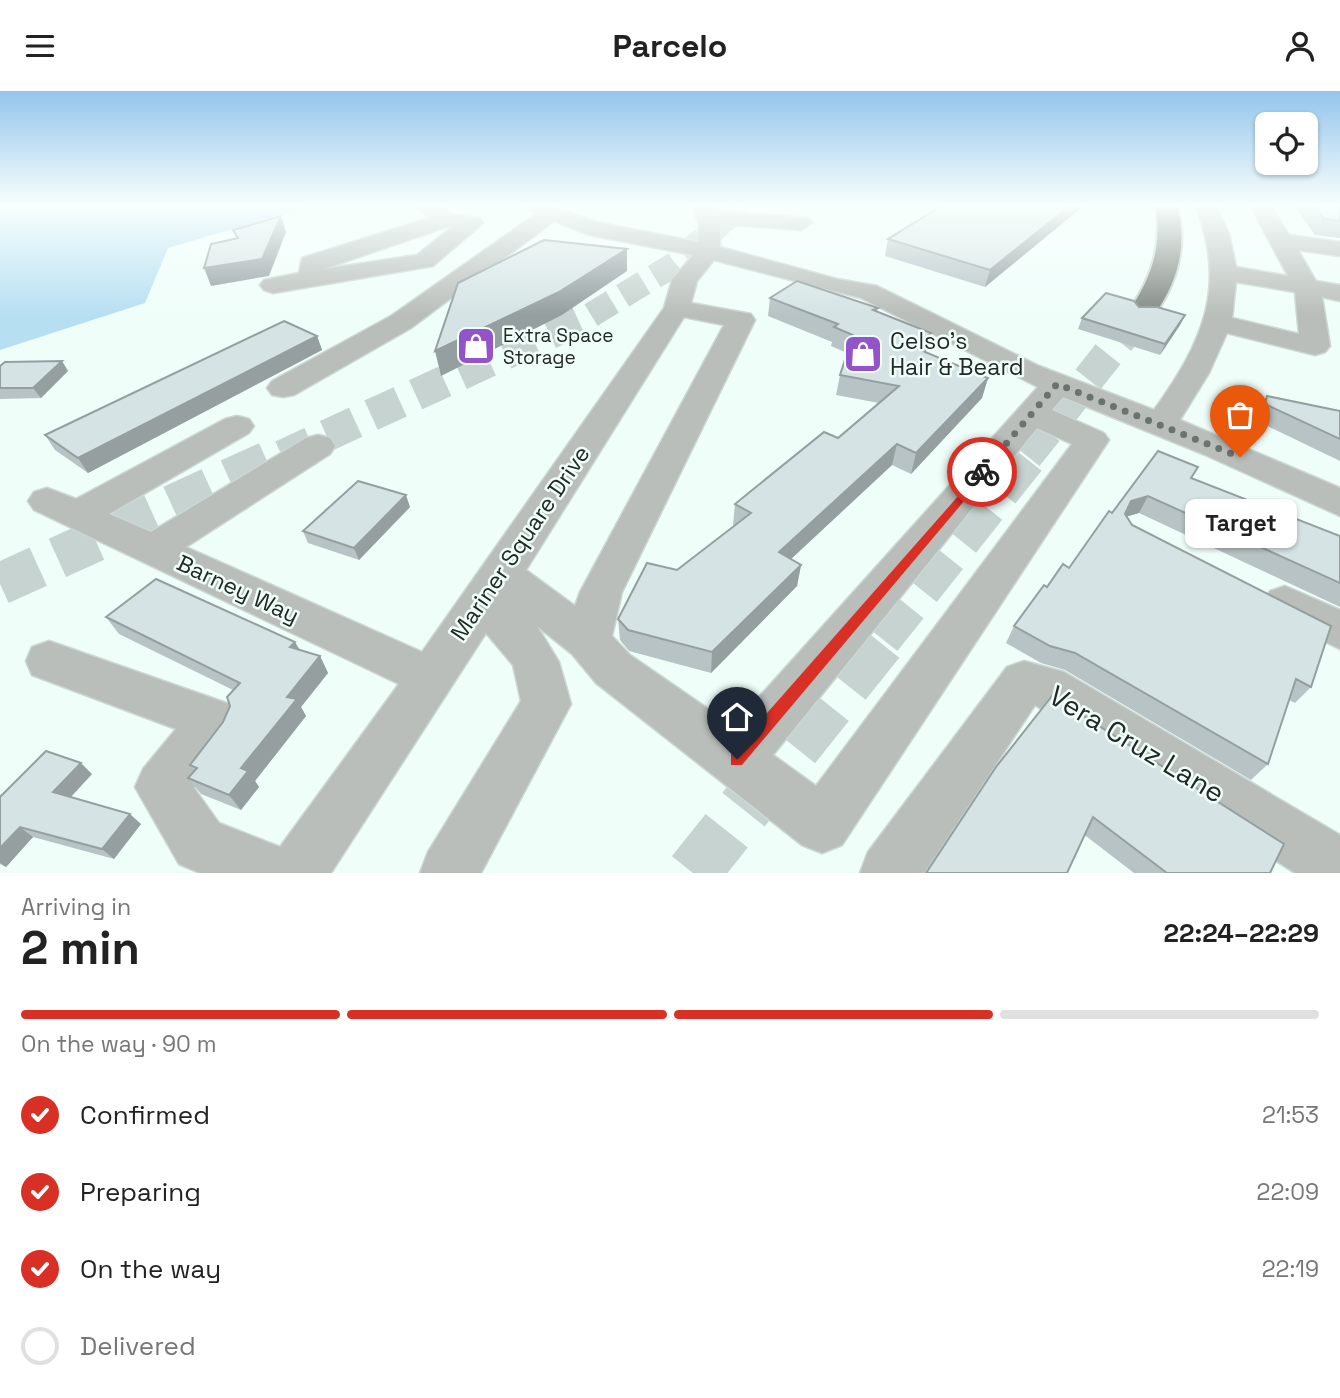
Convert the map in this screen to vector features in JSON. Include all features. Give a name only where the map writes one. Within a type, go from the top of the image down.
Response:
[{"type":"main road","points":[[1145,308],[1159,284],[1170,251],[1170,241]]},
{"type":"street","points":[[312,278],[311,263],[378,241]]},
{"type":"street","points":[[273,285],[424,261],[449,241]]},
{"type":"street","points":[[283,388],[401,322],[505,241]]},
{"type":"street","name":"Mariner Square Drive","points":[[692,241],[677,294],[703,292]]},
{"type":"street","points":[[491,587],[588,641],[613,669],[822,825],[1092,440],[990,354],[868,292],[834,286],[802,275],[736,241]]},
{"type":"street","points":[[781,241],[866,285],[868,292]]},
{"type":"street","points":[[1161,424],[1192,380],[1218,323],[1225,272],[1220,241]]},
{"type":"street","points":[[1280,241],[1307,286]]},
{"type":"street","points":[[1284,241],[1340,249]]},
{"type":"street","points":[[588,641],[601,593],[741,320],[703,292],[745,271],[761,269],[802,275]]},
{"type":"street","points":[[1225,272],[1340,293]]},
{"type":"street","name":"Mariner Square Drive","points":[[297,873],[491,587],[703,292]]},
{"type":"street","points":[[1045,398],[1161,424],[1340,503]]},
{"type":"street","points":[[737,759],[1045,398]]},
{"type":"street","name":"Barney Way","points":[[237,426],[62,508],[430,677]]},
{"type":"street","points":[[152,550],[318,446]]},
{"type":"street","points":[[1245,583],[1340,631]]},
{"type":"street","points":[[449,873],[546,704],[536,662],[491,587]]},
{"type":"street","points":[[48,661],[214,721],[162,787],[199,844],[272,873]]},
{"type":"street","name":"Vera Cruz Lane","points":[[889,873],[1024,683],[1047,687],[1340,867]]},
{"type":"street","points":[[1338,873],[1340,867]]},
{"type":"lane","points":[[1218,323],[1315,346],[1307,286]]},
{"type":"water","points":[[0,241],[190,241],[168,248],[145,303],[0,350]]},
{"type":"building","points":[[270,241],[262,259],[204,268],[211,244]]},
{"type":"building","points":[[541,241],[627,249],[559,292],[435,351],[458,283]]},
{"type":"building","points":[[896,241],[1026,241],[990,270]]},
{"type":"building","points":[[797,281],[878,308],[873,310],[931,333],[913,347],[988,378],[916,453],[897,444],[779,552],[801,565],[712,652],[628,630],[618,619],[647,563],[677,570],[751,513],[735,504],[824,432],[838,438],[899,386],[840,375],[853,335],[834,327],[838,324],[770,298]]},
{"type":"building","points":[[1106,293],[1134,301],[1139,307],[1157,307],[1185,315],[1165,344],[1082,318]]},
{"type":"building","points":[[284,321],[317,336],[78,458],[45,435]]},
{"type":"building","points":[[62,361],[33,388],[0,388],[0,366],[5,362]]},
{"type":"building","points":[[1267,396],[1340,411],[1340,439],[1265,404]]},
{"type":"building","points":[[1158,451],[1198,467],[1191,478],[1340,536],[1340,583],[1148,496],[1131,501],[1125,514],[1132,525],[1331,626],[1311,687],[1296,679],[1268,764],[1075,653],[1050,646],[1014,626],[1063,564],[1069,568],[1109,511],[1112,513]]},
{"type":"building","points":[[358,481],[406,495],[354,548],[303,531]]},
{"type":"building","points":[[156,579],[295,642],[290,647],[320,656],[287,697],[297,699],[241,768],[248,771],[229,795],[188,778],[197,768],[190,765],[223,722],[230,706],[227,697],[240,683],[106,617]]},
{"type":"building","points":[[1052,696],[1284,844],[1270,873],[1167,873],[1093,817],[1067,873],[926,873],[996,767]]},
{"type":"building","points":[[46,751],[81,763],[53,792],[130,814],[102,849],[20,827],[0,848],[0,797]]},
{"type":"tunnel","points":[[591,315],[675,264],[700,241]]},
{"type":"tunnel","points":[[1139,315],[1145,308]]},
{"type":"tunnel","points":[[282,456],[594,313]]},
{"type":"tunnel","points":[[1027,456],[1141,313]]},
{"type":"tunnel","points":[[0,584],[286,454]]},
{"type":"tunnel","points":[[881,638],[1028,454]]},
{"type":"tunnel","points":[[693,873],[882,636]]},
{"type":"way so far","points":[[982,472],[1057,384],[1240,457]]},
{"type":"place","name":"Extra Space Storage","points":[[476,346]]},
{"type":"place","name":"Celso's Hair & Beard","points":[[863,354]]},
{"type":"place","name":"Target","points":[[1240,457]]},
{"type":"route","points":[[737,759],[982,472]]}]
